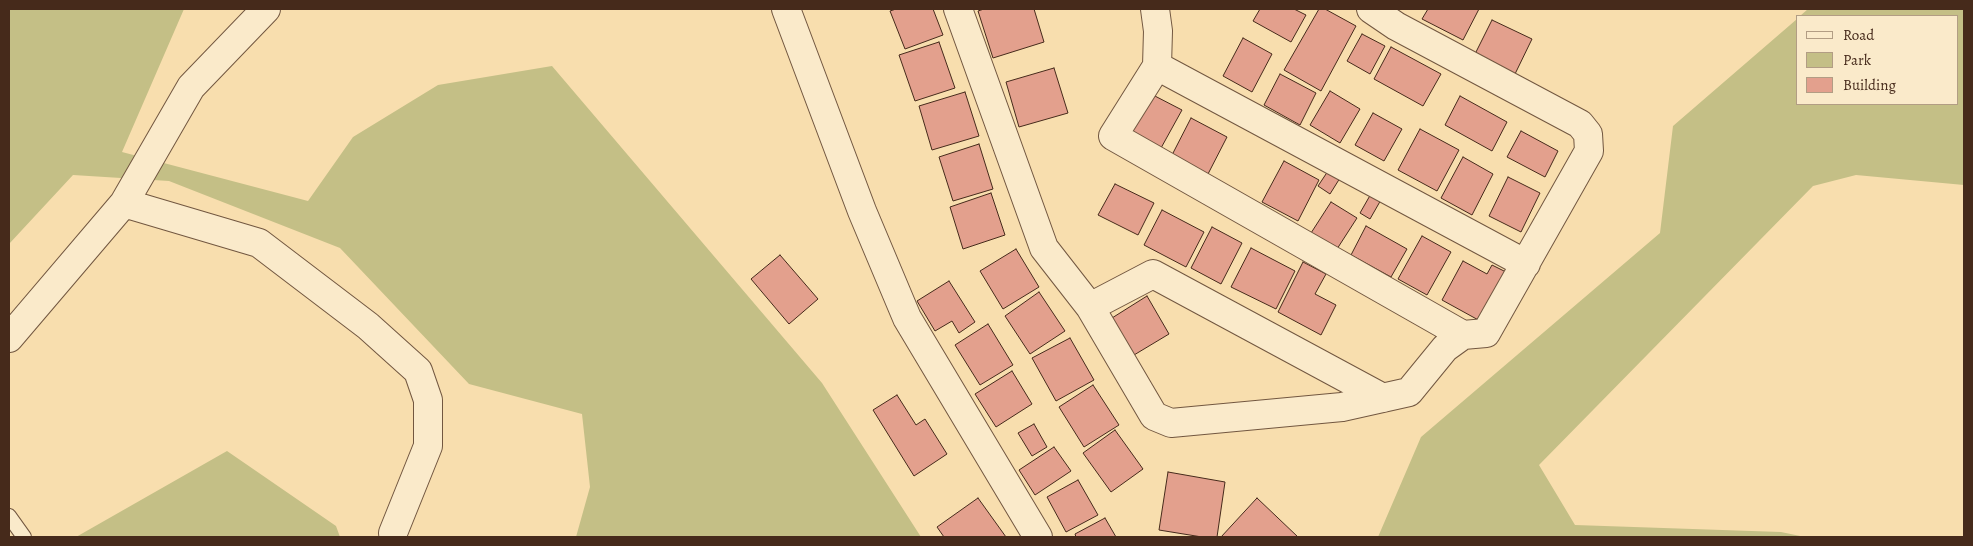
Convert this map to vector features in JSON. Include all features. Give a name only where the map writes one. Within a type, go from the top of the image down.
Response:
[{"type":"street","points":[[9,338],[124,203],[190,87],[266,9]]},
{"type":"street","points":[[786,9],[862,210],[907,318],[1038,537]]},
{"type":"street","points":[[958,9],[1044,248],[1090,307],[1154,416],[1171,423],[1342,407],[1409,392],[1445,348],[1463,335],[1486,333],[1589,151],[1588,134],[1580,124],[1396,26],[1371,9]]},
{"type":"street","points":[[1155,9],[1158,32],[1157,66],[1113,136],[1463,335]]},
{"type":"street","points":[[1157,66],[1526,264]]},
{"type":"street","points":[[124,203],[259,243],[368,326],[418,371],[428,400],[428,446],[393,533]]},
{"type":"street","points":[[1090,307],[1153,274],[1383,398]]},
{"type":"lane","points":[[9,516],[24,537]]},
{"type":"green space","points":[[9,9],[184,9],[122,152],[308,201],[353,137],[438,85],[552,66],[822,383],[921,537],[576,537],[590,487],[582,414],[469,384],[340,248],[169,181],[73,175],[9,244]]},
{"type":"green space","points":[[1808,9],[1964,9],[1964,185],[1856,175],[1813,186],[1539,465],[1575,525],[1781,532],[1805,537],[1378,537],[1421,437],[1660,233],[1673,126],[1796,20],[1796,105],[1958,105],[1958,15],[1801,15]]},
{"type":"green space","points":[[227,451],[336,526],[340,537],[76,537]]},
{"type":"building","points":[[896,9],[933,9],[943,35],[905,49],[890,11]]},
{"type":"building","points":[[984,9],[1034,9],[1044,42],[993,58],[978,11]]},
{"type":"building","points":[[1260,9],[1294,9],[1306,15],[1291,42],[1253,21]]},
{"type":"building","points":[[1319,9],[1325,9],[1356,26],[1321,91],[1284,70]]},
{"type":"building","points":[[1428,9],[1479,9],[1463,40],[1422,19]]},
{"type":"building","points":[[1492,20],[1532,39],[1515,74],[1475,54]]},
{"type":"building","points":[[1362,34],[1385,46],[1370,74],[1347,61]]},
{"type":"building","points":[[1243,38],[1272,54],[1252,92],[1223,76]]},
{"type":"building","points":[[939,42],[955,88],[915,101],[899,55]]},
{"type":"building","points":[[1391,47],[1441,74],[1423,106],[1374,79]]},
{"type":"building","points":[[1054,68],[1068,113],[1019,127],[1006,82]]},
{"type":"building","points":[[1280,74],[1316,93],[1300,125],[1264,105]]},
{"type":"building","points":[[1330,91],[1360,109],[1340,143],[1310,125]]},
{"type":"building","points":[[965,92],[979,136],[932,150],[919,106]]},
{"type":"building","points":[[1151,94],[1182,110],[1161,148],[1130,132]]},
{"type":"building","points":[[1460,96],[1507,122],[1492,151],[1445,125]]},
{"type":"building","points":[[1373,113],[1402,129],[1384,161],[1355,145]]},
{"type":"building","points":[[1191,118],[1227,137],[1208,174],[1172,155]]},
{"type":"building","points":[[1420,129],[1459,150],[1437,191],[1398,170]]},
{"type":"building","points":[[1521,131],[1558,151],[1545,177],[1507,157]]},
{"type":"building","points":[[979,144],[993,189],[953,201],[939,157]]},
{"type":"building","points":[[1463,157],[1493,174],[1472,215],[1441,198]]},
{"type":"building","points":[[1284,161],[1319,180],[1298,221],[1262,202]]},
{"type":"building","points":[[1328,171],[1340,178],[1330,194],[1318,186]]},
{"type":"building","points":[[1508,177],[1540,193],[1521,232],[1489,216]]},
{"type":"building","points":[[1115,184],[1154,203],[1138,235],[1098,215]]},
{"type":"building","points":[[1372,192],[1382,198],[1370,219],[1360,213]]},
{"type":"building","points":[[991,193],[1005,235],[963,249],[950,207]]},
{"type":"building","points":[[1331,202],[1357,218],[1337,249],[1311,233]]},
{"type":"building","points":[[1162,210],[1204,232],[1186,267],[1144,245]]},
{"type":"building","points":[[1366,226],[1407,249],[1391,277],[1351,255]]},
{"type":"building","points":[[1212,227],[1242,243],[1221,284],[1191,268]]},
{"type":"building","points":[[1422,236],[1451,252],[1427,295],[1398,279]]},
{"type":"building","points":[[1251,248],[1295,271],[1276,309],[1231,287]]},
{"type":"building","points":[[1016,249],[1039,287],[1003,309],[980,271]]},
{"type":"building","points":[[780,255],[818,299],[789,324],[751,279]]},
{"type":"building","points":[[1463,261],[1487,274],[1492,265],[1508,273],[1482,322],[1442,300]]},
{"type":"building","points":[[1303,262],[1326,274],[1315,294],[1336,305],[1321,335],[1278,312]]},
{"type":"building","points":[[949,281],[975,322],[959,333],[952,321],[935,331],[917,301]]},
{"type":"building","points":[[1039,292],[1065,331],[1030,354],[1005,316]]},
{"type":"building","points":[[1147,296],[1169,334],[1134,355],[1112,318]]},
{"type":"building","points":[[988,324],[1013,365],[980,385],[955,345]]},
{"type":"building","points":[[1070,338],[1094,380],[1056,401],[1032,358]]},
{"type":"building","points":[[1012,371],[1032,404],[996,427],[975,394]]},
{"type":"building","points":[[1093,385],[1119,425],[1084,447],[1059,407]]},
{"type":"building","points":[[897,395],[916,425],[925,419],[947,454],[914,476],[873,410]]},
{"type":"building","points":[[1034,424],[1047,447],[1032,456],[1018,433]]},
{"type":"building","points":[[1115,430],[1143,469],[1111,492],[1083,453]]},
{"type":"building","points":[[1054,447],[1071,471],[1035,495],[1019,470]]},
{"type":"building","points":[[1168,472],[1225,482],[1217,537],[1202,537],[1159,530]]},
{"type":"building","points":[[1078,480],[1098,515],[1066,532],[1047,497]]},
{"type":"building","points":[[978,498],[1006,537],[944,537],[937,527]]},
{"type":"building","points":[[1257,498],[1298,537],[1221,537]]},
{"type":"building","points":[[1105,518],[1116,537],[1076,537],[1075,534]]}]
